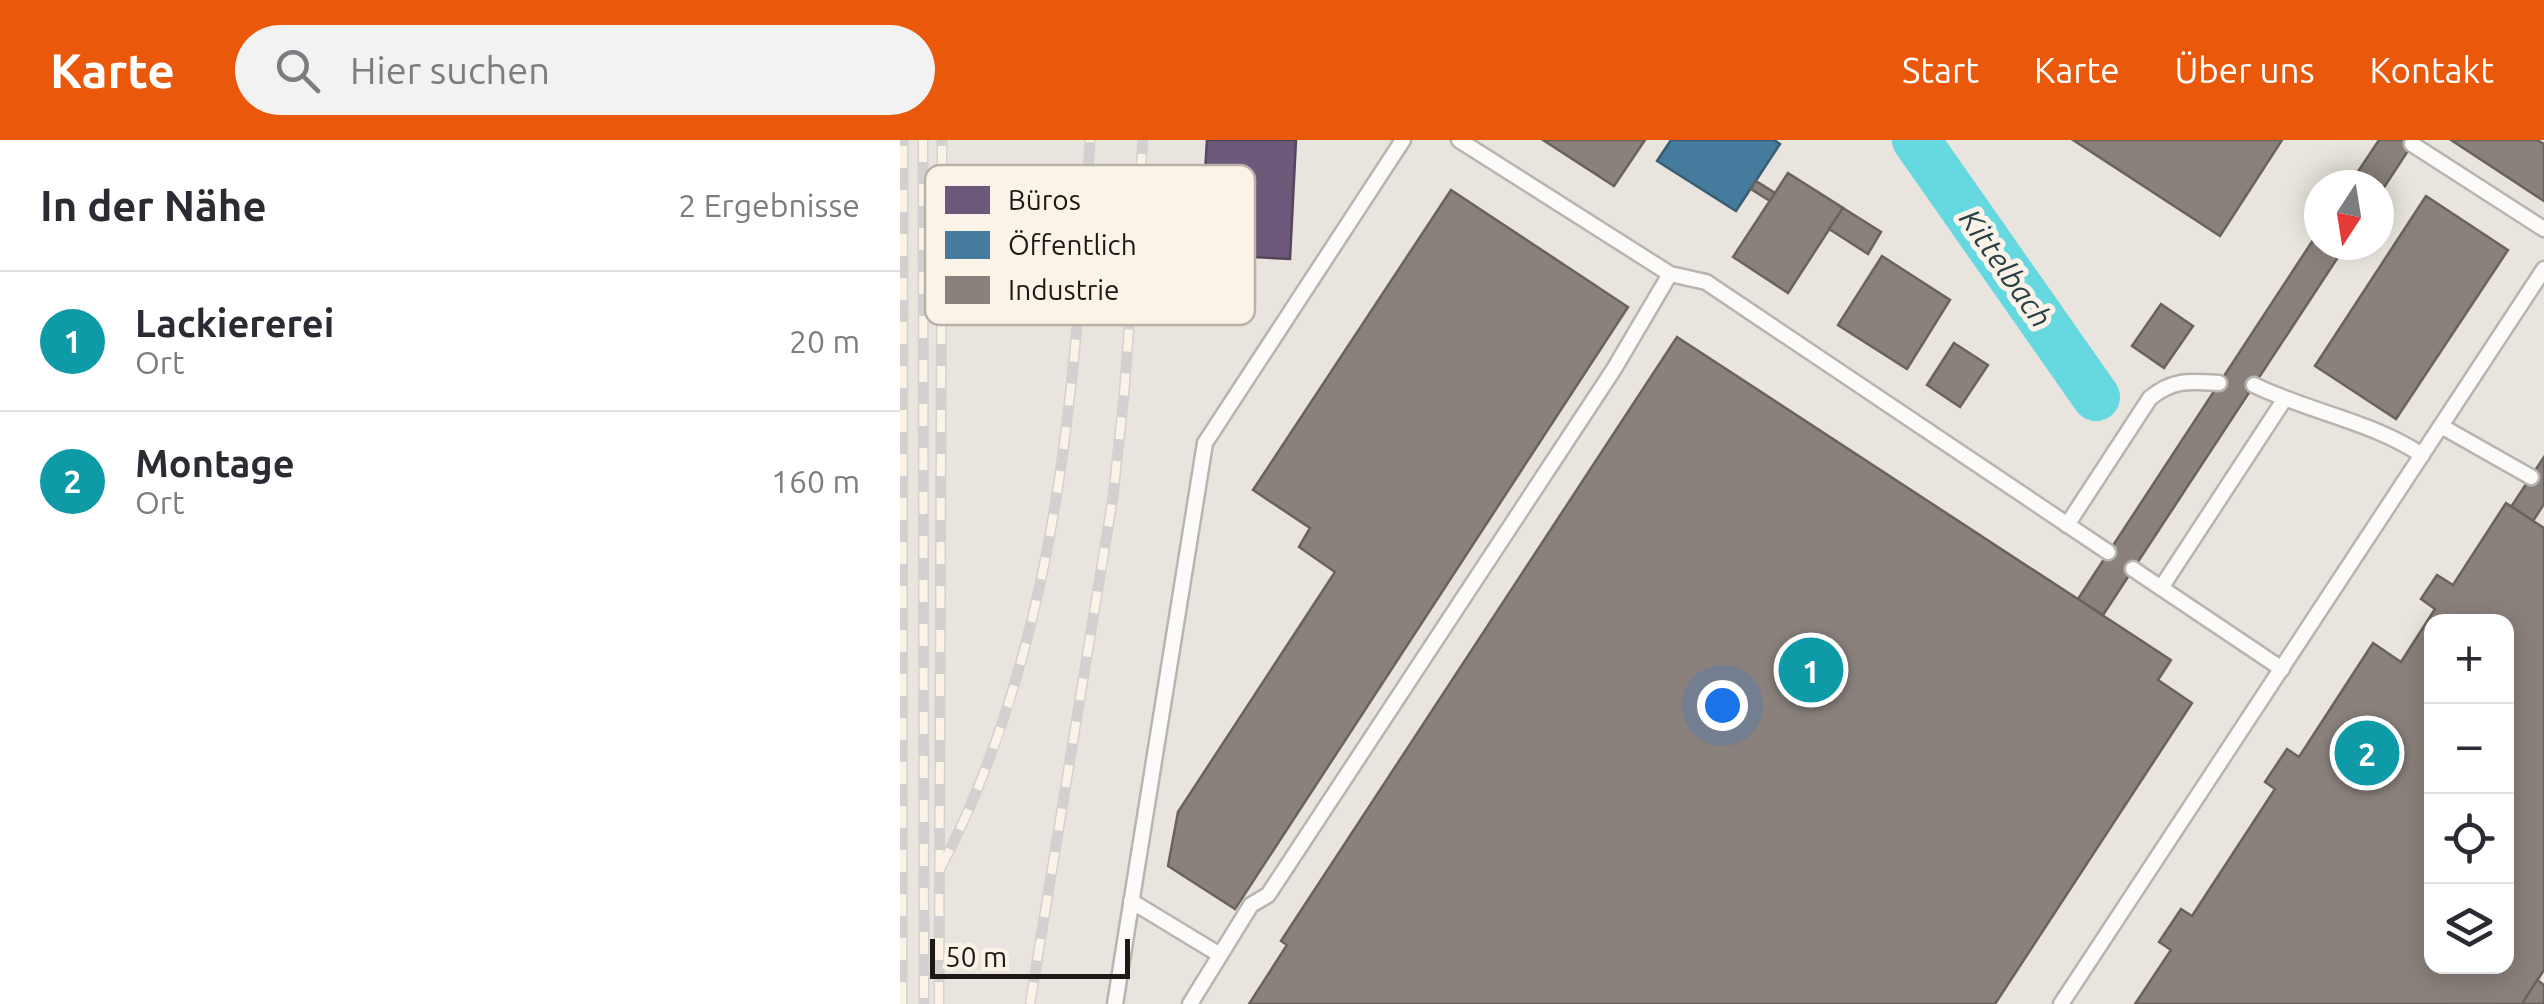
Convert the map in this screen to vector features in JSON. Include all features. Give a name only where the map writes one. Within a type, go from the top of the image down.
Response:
[{"type":"lane","points":[[1115,1004],[1206,443],[1403,140]]},
{"type":"lane","points":[[1459,140],[1670,274],[1706,282],[2108,552]]},
{"type":"lane","points":[[2412,144],[2544,229]]},
{"type":"lane","points":[[2062,1004],[2544,269]]},
{"type":"lane","points":[[1190,1004],[1250,905],[1268,895],[1290,862],[1614,369],[1670,274]]},
{"type":"lane","points":[[2067,525],[2150,398],[2167,384],[2219,383]]},
{"type":"lane","points":[[2254,385],[2284,400],[2394,436],[2422,454]]},
{"type":"lane","points":[[2161,588],[2284,400]]},
{"type":"lane","points":[[2441,426],[2531,477]]},
{"type":"lane","points":[[2133,569],[2282,669]]},
{"type":"lane","points":[[1131,901],[1220,955]]},
{"type":"building: Büros","points":[[1207,140],[1296,140],[1290,259],[1255,257],[1255,165],[1205,165]]},
{"type":"building: Öffentlich","points":[[1671,140],[1774,140],[1780,144],[1736,211],[1657,161]]},
{"type":"building: Industrie","points":[[1543,140],[1645,140],[1614,186]]},
{"type":"building: Industrie","points":[[2073,140],[2282,140],[2220,236]]},
{"type":"building: Industrie","points":[[2379,140],[2415,140],[2394,172],[2359,170]]},
{"type":"building: Industrie","points":[[2451,140],[2537,140],[2544,144],[2544,201]]},
{"type":"building: Industrie","points":[[1788,173],[1843,208],[1788,293],[1733,257]]},
{"type":"building: Industrie","points":[[1756,181],[1775,193],[1770,201],[1751,189]]},
{"type":"building: Industrie","points":[[1451,190],[1628,307],[1235,909],[1168,866],[1178,812],[1335,572],[1299,547],[1310,528],[1253,490]]},
{"type":"building: Industrie","points":[[2426,196],[2508,250],[2396,419],[2315,366],[2384,260],[2394,260],[2394,245]]},
{"type":"building: Industrie","points":[[1843,208],[1881,232],[1868,254],[1829,229]]},
{"type":"building: Industrie","points":[[2304,254],[2304,260],[2336,260],[2103,615],[2078,599]]},
{"type":"building: Industrie","points":[[1882,256],[1950,300],[1907,369],[1838,325]]},
{"type":"building: Industrie","points":[[2161,304],[2193,326],[2164,368],[2132,346]]},
{"type":"building: Industrie","points":[[1677,337],[2171,660],[2158,680],[2192,703],[1995,1004],[1249,1004],[1287,945],[1281,941]]},
{"type":"building: Industrie","points":[[1954,343],[1988,365],[1960,407],[1927,385]]},
{"type":"building: Industrie","points":[[2544,457],[2544,504],[2533,521],[2511,507]]},
{"type":"building: Industrie","points":[[2506,503],[2544,528],[2544,970],[2522,1004],[2135,1004],[2171,950],[2159,942],[2181,909],[2192,916],[2275,789],[2265,782],[2287,749],[2299,757],[2373,643],[2401,662],[2424,626],[2424,974],[2514,974],[2514,614],[2432,614],[2435,609],[2421,599],[2437,575],[2453,585]]},
{"type":"building: Industrie","points":[[2537,980],[2544,985],[2544,1004],[2522,1004]]},
{"type":"waterway","name":"Kittelbach","points":[[1916,140],[2096,397]]},
{"type":"railway","points":[[902,1004],[903,140]]},
{"type":"railway","points":[[923,140],[924,1004]]},
{"type":"railway","points":[[942,140],[942,165]]},
{"type":"railway","points":[[1088,165],[1090,140]]},
{"type":"railway","points":[[1141,165],[1143,140]]},
{"type":"railway","points":[[939,1004],[941,325]]},
{"type":"railway","points":[[940,869],[980,784],[1011,695],[1035,605],[1054,514],[1077,325]]},
{"type":"railway","points":[[1030,1004],[1113,497],[1129,325]]},
{"type":"place","name":"Lackiererei","points":[[1811,670]]},
{"type":"place","name":"Montage","points":[[2367,753]]}]
